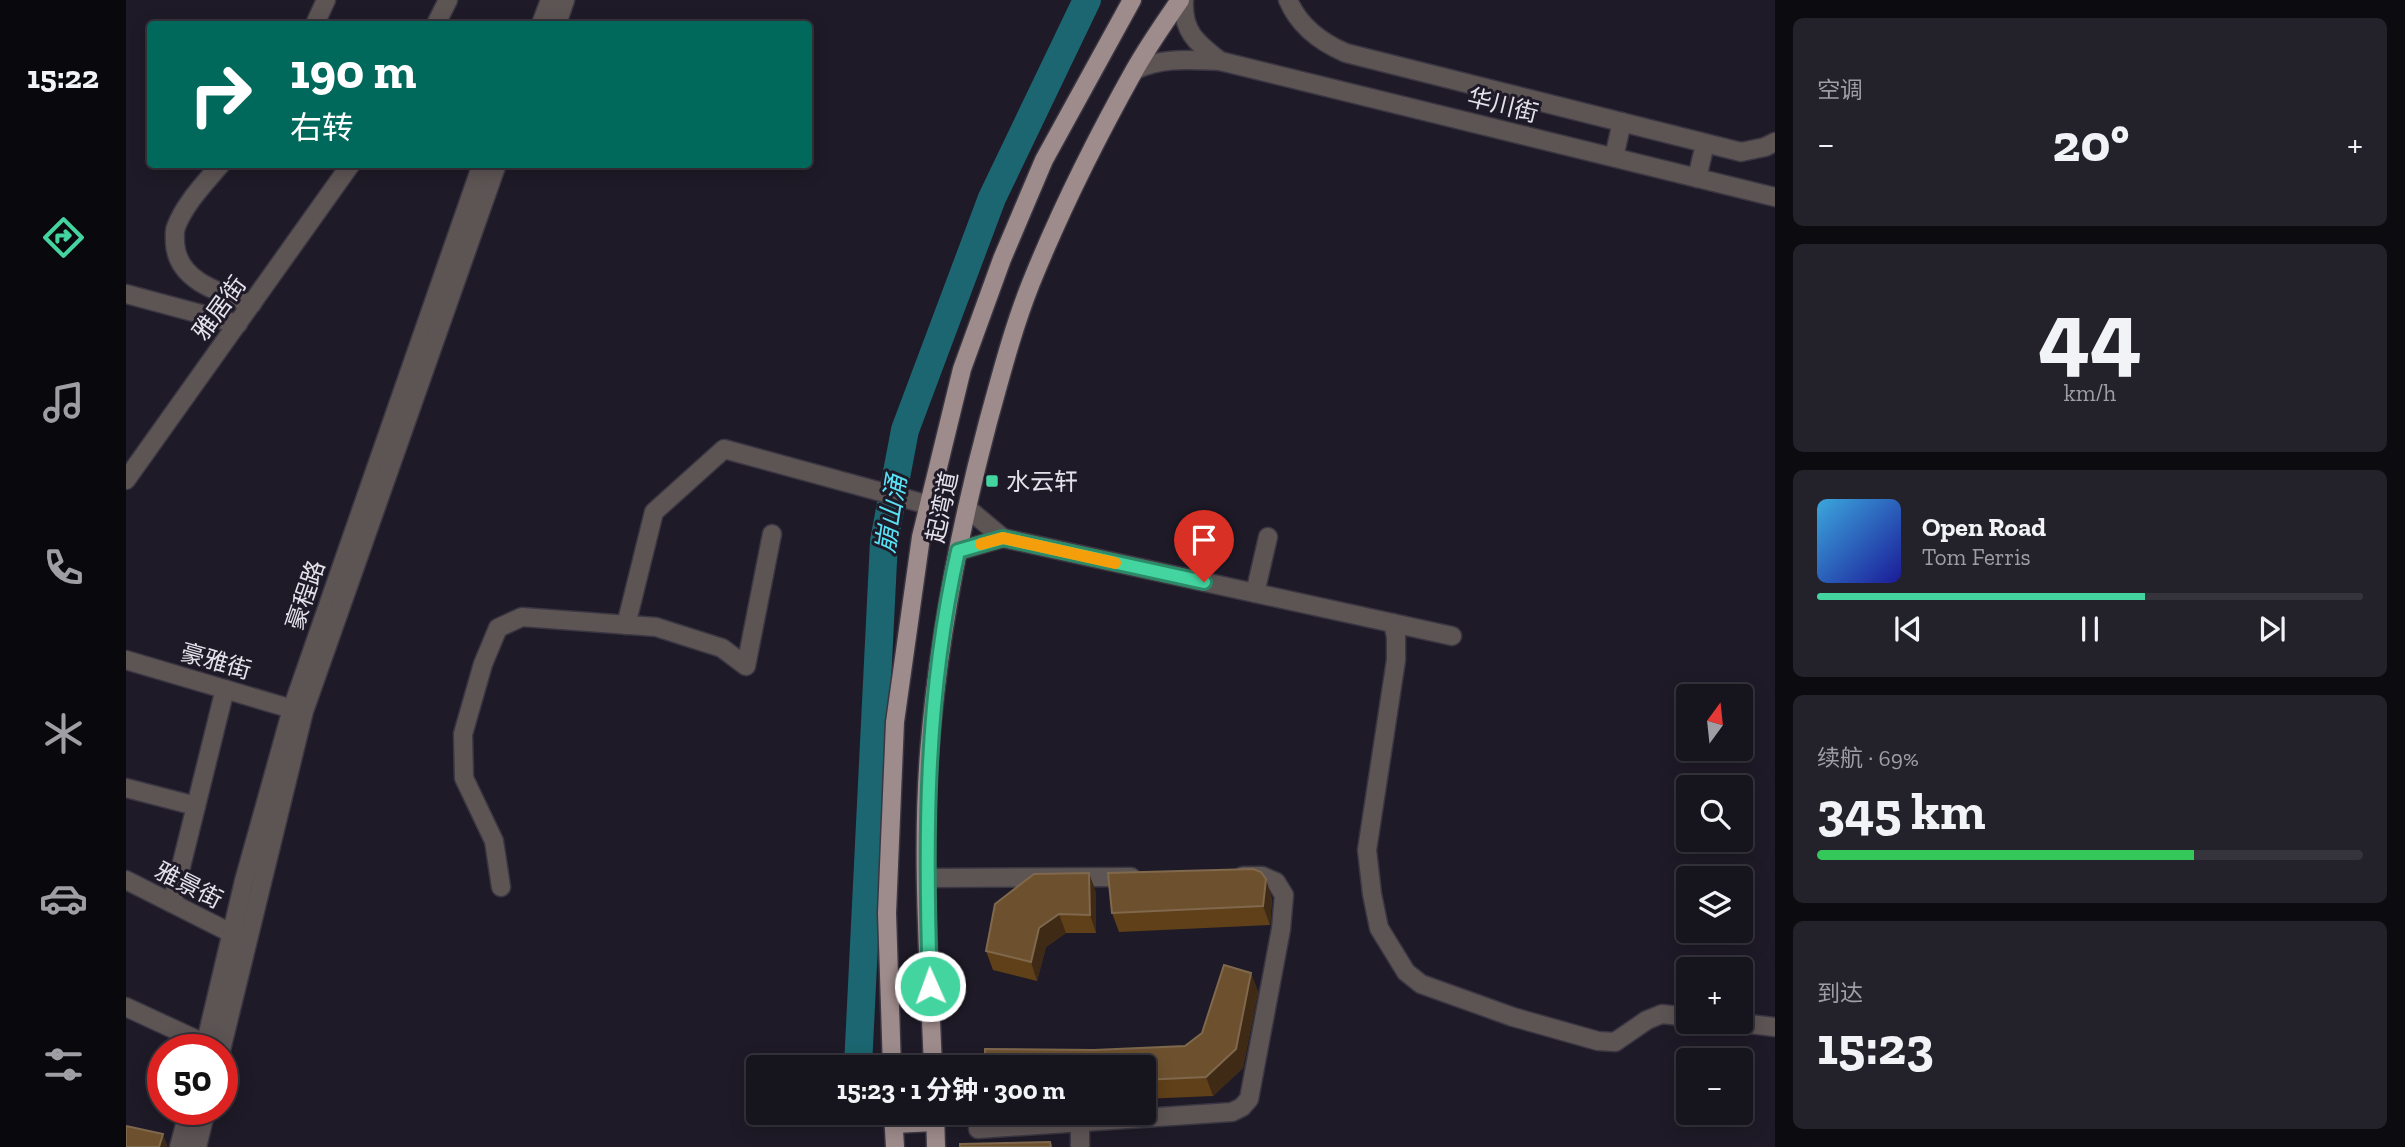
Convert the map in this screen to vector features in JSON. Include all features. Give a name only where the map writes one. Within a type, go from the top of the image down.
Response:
[{"type":"main road","name":"起湾道","points":[[892,1055],[887,913],[895,722],[921,537],[962,369],[1002,259],[1045,160],[1132,0]]},
{"type":"main road","name":"起湾道","points":[[933,1055],[926,878],[929,756],[940,657],[967,508],[1004,361],[1031,284],[1072,192],[1135,70],[1182,0]]},
{"type":"main road","points":[[894,1125],[895,1147]]},
{"type":"main road","points":[[935,1125],[936,1147]]},
{"type":"street","points":[[316,21],[326,0]]},
{"type":"street","points":[[438,21],[448,0]]},
{"type":"street","points":[[542,21],[550,0]]},
{"type":"street","points":[[558,21],[565,0]]},
{"type":"street","name":"华川街","points":[[1182,0],[1183,15],[1189,30],[1202,47],[1220,61]]},
{"type":"street","points":[[1287,0],[1303,26],[1331,47],[1346,53],[1741,152],[1775,142]]},
{"type":"street","name":"华川街","points":[[1135,70],[1169,59],[1220,61],[1775,197]]},
{"type":"street","points":[[1614,157],[1622,122]]},
{"type":"street","points":[[1697,178],[1705,144]]},
{"type":"street","points":[[218,168],[193,198],[175,229],[176,249],[184,270],[213,290],[252,304]]},
{"type":"street","name":"雅居街","points":[[126,480],[348,168]]},
{"type":"street","name":"豪程路","points":[[213,1034],[231,933],[292,709],[481,168]]},
{"type":"street","name":"豪程路","points":[[214,1034],[304,712],[496,168]]},
{"type":"street","points":[[126,294],[238,324]]},
{"type":"street","points":[[626,625],[654,512],[724,449],[929,505]]},
{"type":"street","points":[[967,508],[1003,538],[1452,636]]},
{"type":"street","points":[[501,887],[494,841],[464,778],[463,734],[483,664],[498,628],[522,617],[656,627],[722,648],[746,666],[772,534]]},
{"type":"street","points":[[1255,593],[1268,537]]},
{"type":"street","points":[[958,551],[1003,538]]},
{"type":"street","points":[[1393,623],[1396,660],[1367,850],[1379,928],[1406,972],[1422,984],[1448,994],[1513,1017],[1598,1041],[1615,1042],[1647,1020],[1662,1014],[1676,1016]]},
{"type":"street","name":"豪雅街","points":[[126,660],[292,709]]},
{"type":"street","points":[[172,904],[225,689]]},
{"type":"street","points":[[126,788],[196,806]]},
{"type":"street","points":[[1156,1117],[1232,1112],[1242,1107],[1249,1099],[1281,929],[1284,895],[1276,882],[1262,876],[1224,876]]},
{"type":"street","points":[[926,878],[1146,877]]},
{"type":"street","name":"雅景街","points":[[126,880],[231,933]]},
{"type":"street","points":[[126,1007],[181,1034]]},
{"type":"street","points":[[1753,1024],[1775,1027]]},
{"type":"street","points":[[179,1147],[185,1125]]},
{"type":"street","points":[[197,1147],[202,1125]]},
{"type":"street","points":[[978,1129],[1036,1125]]},
{"type":"street","points":[[1080,1125],[1080,1147]]},
{"type":"building","points":[[1253,869],[1261,872],[1266,879],[1263,906],[1112,913],[1108,873]]},
{"type":"building","points":[[1089,873],[1090,915],[1059,914],[1039,928],[1031,962],[986,951],[995,904],[1034,874]]},
{"type":"building","points":[[1224,965],[1251,973],[1236,1049],[1206,1077],[1156,1079],[1156,1055],[985,1055],[985,1049],[1094,1050],[1185,1046],[1202,1033]]},
{"type":"building","points":[[126,1126],[163,1134],[159,1147],[126,1147]]},
{"type":"building","points":[[1050,1142],[1051,1147],[960,1147],[960,1144]]},
{"type":"waterway","name":"崩山涌","points":[[859,1055],[884,541],[905,430],[992,198],[1087,0]]},
{"type":"slow traffic","points":[[981,544],[1003,538],[1115,563]]},
{"type":"place","name":"水云轩","points":[[992,481]]},
{"type":"route","points":[[930,986],[926,878],[929,756],[940,657],[958,551],[1003,538],[1204,582]]}]
